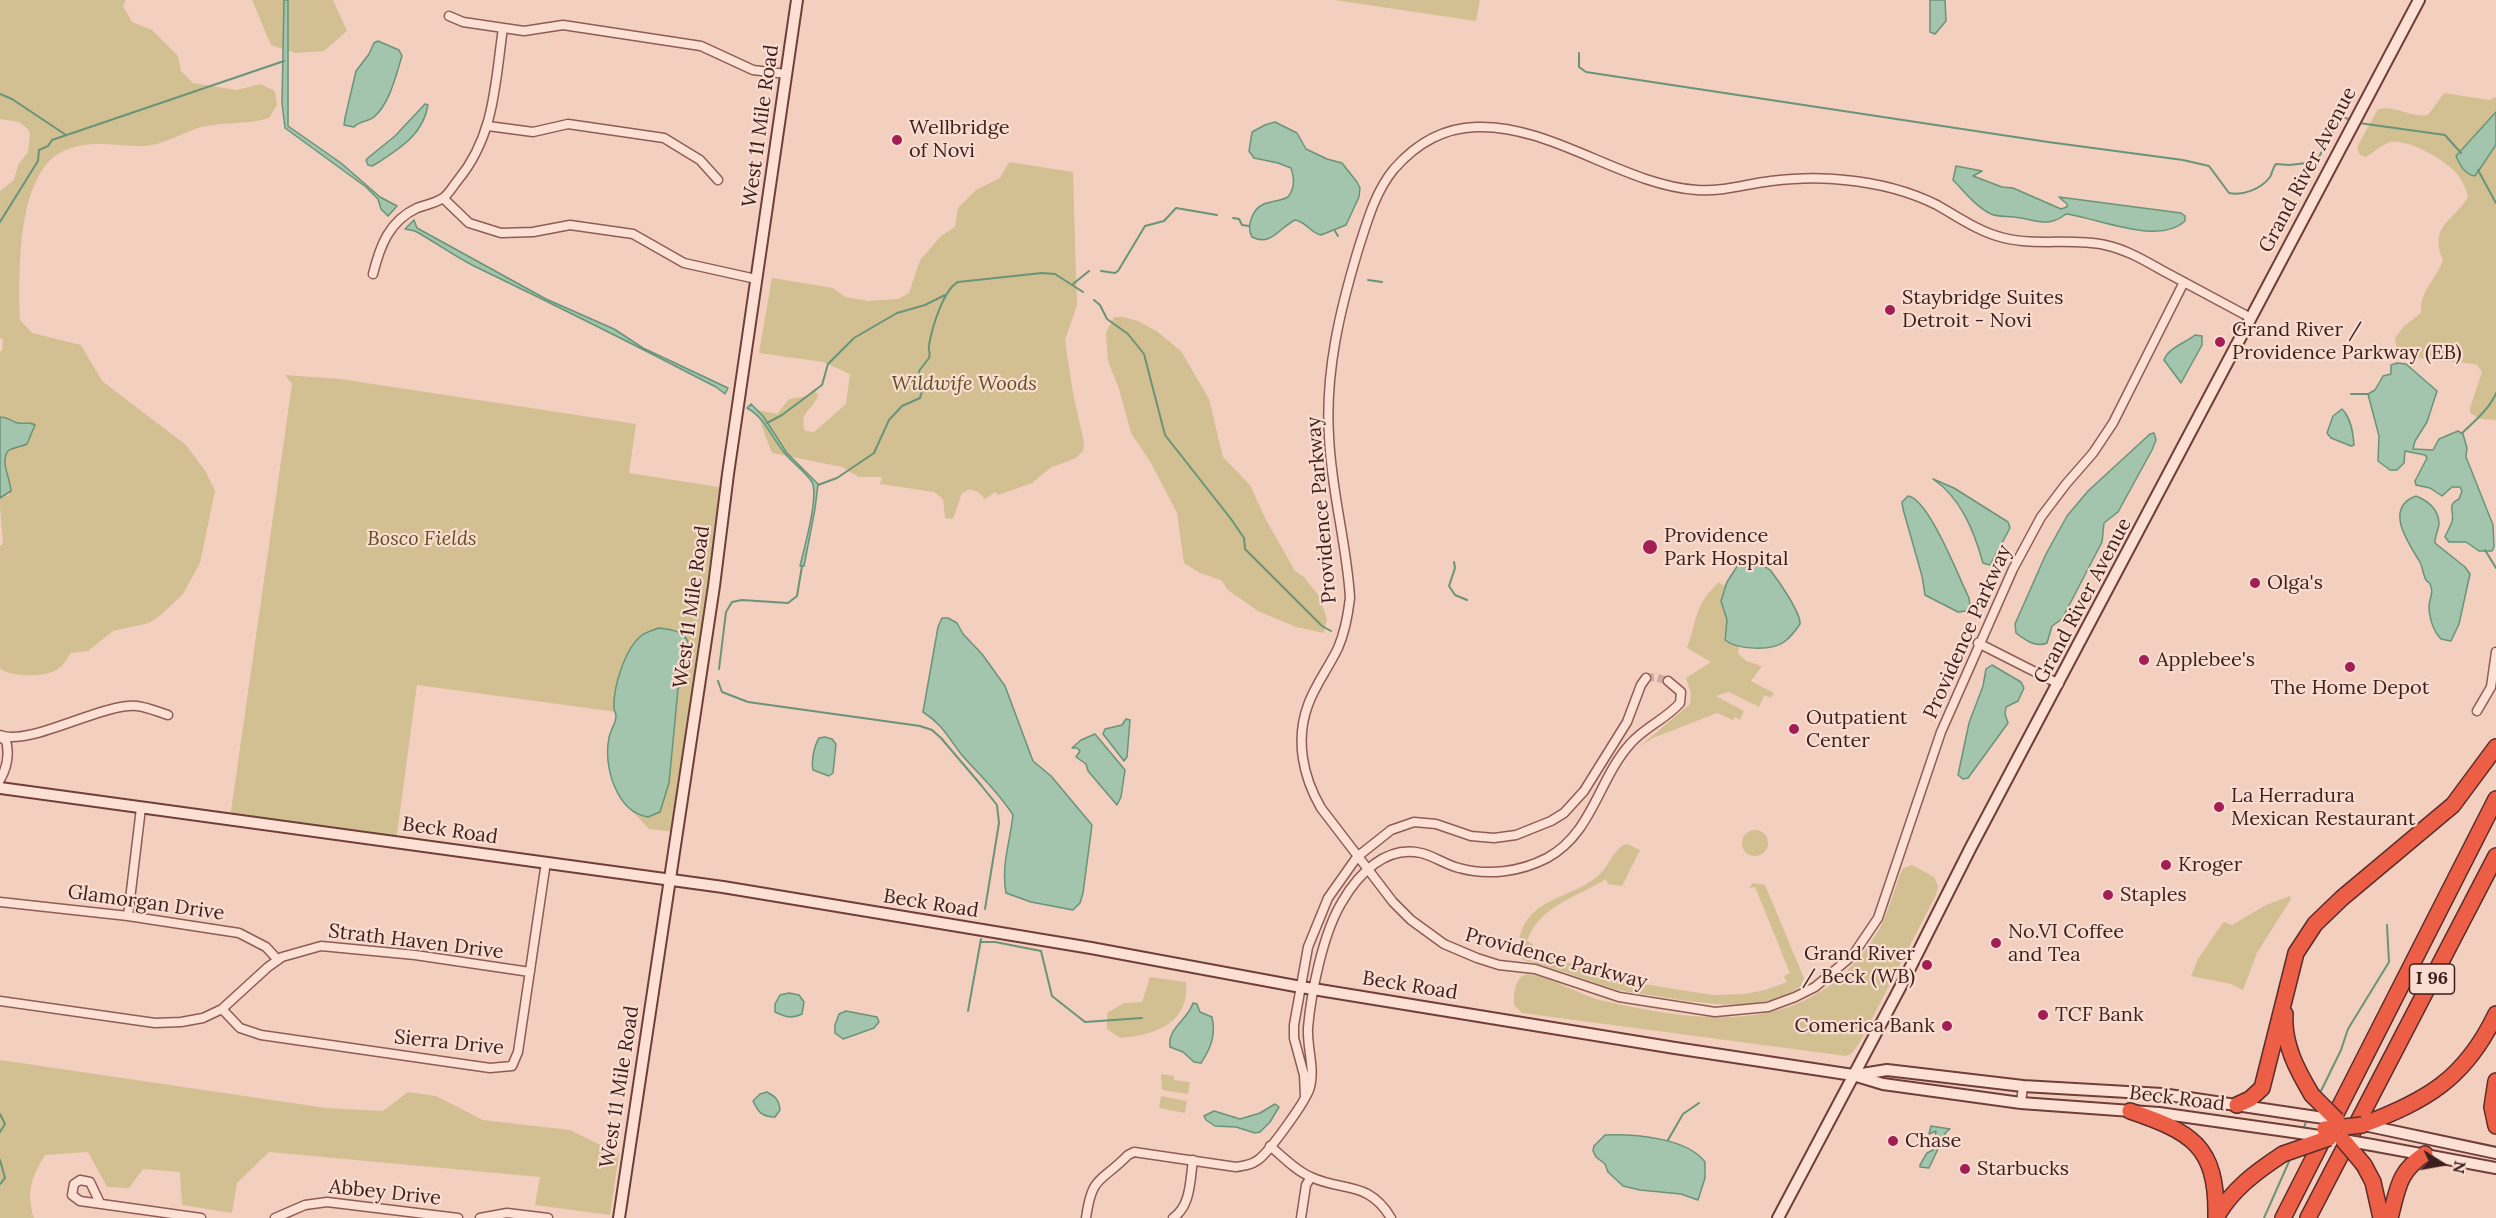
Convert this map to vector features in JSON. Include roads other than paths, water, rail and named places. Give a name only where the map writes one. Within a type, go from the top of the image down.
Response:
[{"type":"highway","points":[[2237,1105],[2250,1099],[2262,1089],[2296,953],[2315,924],[2342,898],[2453,805],[2496,747]]},
{"type":"highway","name":"I 96","points":[[2283,1218],[2496,799]]},
{"type":"highway","name":"I 96","points":[[2308,1218],[2496,856]]},
{"type":"highway","points":[[2287,984],[2285,1019],[2288,1047],[2300,1076],[2312,1095],[2342,1131],[2364,1165],[2373,1182],[2381,1218]]},
{"type":"highway","points":[[2216,1217],[2235,1192],[2257,1171],[2283,1154],[2342,1131],[2384,1121],[2441,1087],[2471,1056],[2485,1037],[2496,1014]]},
{"type":"highway","points":[[2496,1081],[2492,1107],[2496,1126]]},
{"type":"highway","points":[[2130,1111],[2171,1125],[2191,1139],[2204,1153],[2215,1183],[2216,1217]]},
{"type":"highway","points":[[2303,1114],[2372,1145]]},
{"type":"highway","points":[[2293,1132],[2342,1131]]},
{"type":"highway","points":[[2390,1218],[2402,1176],[2410,1164],[2425,1154]]},
{"type":"main road","name":"West 11 Mile Road","points":[[619,1218],[714,586],[797,0]]},
{"type":"main road","name":"Grand River Avenue","points":[[1779,1218],[1971,847],[2060,684],[2419,0]]},
{"type":"main road","name":"Beck Road","points":[[0,788],[670,879],[1091,948],[1301,987],[1853,1075],[1883,1084],[2021,1103],[2130,1111],[2293,1132]]},
{"type":"main road","name":"Beck Road","points":[[1853,1075],[1887,1070],[2023,1086],[2162,1095],[2303,1114]]},
{"type":"main road","points":[[2384,1121],[2496,1153]]},
{"type":"main road","points":[[2372,1145],[2496,1168]]},
{"type":"street","points":[[449,16],[463,22],[524,31],[563,25],[701,46],[753,70],[786,74]]},
{"type":"street","points":[[373,274],[378,252],[395,223],[409,212],[443,198],[468,168],[488,126],[503,28]]},
{"type":"street","points":[[488,126],[533,132],[568,124],[664,138],[700,160],[718,180]]},
{"type":"street","name":"Providence Parkway","points":[[2184,282],[2113,423],[2093,453],[2053,500],[2028,537],[1978,643],[1941,732],[1878,918],[1853,955],[1815,987],[1781,1003],[1733,1012],[1693,1009],[1619,997],[1535,969],[1499,965],[1477,958],[1444,944],[1427,933],[1393,902],[1321,808],[1313,794],[1303,762],[1302,745],[1306,711],[1338,648],[1350,598],[1330,457],[1329,395],[1337,328],[1344,294],[1363,235],[1384,184],[1414,149],[1428,140],[1474,127],[1510,129],[1678,188],[1711,190],[1773,180],[1815,178],[1870,184],[1905,192],[1934,204],[1968,223],[2005,238],[2105,245],[2133,255],[2184,282],[2251,318]]},
{"type":"street","points":[[443,198],[469,223],[501,233],[533,232],[570,225],[633,234],[684,263],[756,279]]},
{"type":"street","points":[[1978,643],[2060,684]]},
{"type":"street","points":[[2477,711],[2491,687],[2496,652]]},
{"type":"street","points":[[1305,1100],[1304,1075],[1294,1033],[1308,947],[1318,917],[1337,883],[1358,857],[1391,830],[1407,823],[1430,823],[1471,836],[1494,838],[1516,836],[1564,813],[1584,791],[1628,722],[1641,685],[1646,678]]},
{"type":"street","points":[[1086,1218],[1088,1199],[1094,1184],[1128,1155],[1140,1152],[1245,1166],[1257,1160],[1305,1100],[1312,1080],[1308,1034],[1321,955],[1332,921],[1349,891],[1368,870],[1384,858],[1401,852],[1423,853],[1457,868],[1484,873],[1522,868],[1566,846],[1585,823],[1609,772],[1632,742],[1680,703],[1681,692],[1668,681]]},
{"type":"street","points":[[0,780],[6,770],[9,748],[2,738],[30,734],[107,711],[136,706],[168,715]]},
{"type":"street","points":[[128,916],[141,808]]},
{"type":"street","name":"Sierra Drive","points":[[222,1009],[240,1028],[261,1035],[490,1068],[512,1066],[518,1052],[546,862]]},
{"type":"street","name":"Glamorgan Drive","points":[[0,902],[128,916],[239,933],[266,947],[278,960]]},
{"type":"street","name":"Strath Haven Drive","points":[[0,1001],[155,1023],[181,1022],[203,1018],[222,1009],[278,960],[296,952],[321,946],[346,947],[530,972]]},
{"type":"street","points":[[1294,1033],[1308,1034]]},
{"type":"street","points":[[1299,1058],[1310,1058]]},
{"type":"street","points":[[2021,1103],[2023,1086]]},
{"type":"street","points":[[1270,1146],[1311,1177],[1347,1185],[1363,1192],[1377,1202],[1391,1218]]},
{"type":"street","points":[[1173,1218],[1181,1213],[1188,1196],[1193,1160]]},
{"type":"street","points":[[1301,1218],[1306,1185],[1311,1177]]},
{"type":"street","name":"Abbey Drive","points":[[275,1218],[305,1205],[327,1202],[458,1218]]},
{"type":"street","points":[[100,1203],[201,1218]]},
{"type":"street","points":[[480,1218],[511,1213],[548,1218]]},
{"type":"waterway","points":[[1579,53],[1579,67],[1586,72],[2048,142],[2183,160],[2209,166],[2229,193],[2234,194],[2262,185],[2270,177],[2276,164],[2316,162],[2332,134],[2338,115],[2351,120]]},
{"type":"waterway","points":[[0,222],[38,161],[39,150],[48,146],[52,140],[284,61]]},
{"type":"waterway","points":[[0,94],[12,99],[66,135]]},
{"type":"waterway","points":[[2359,123],[2445,135],[2461,153]]},
{"type":"waterway","points":[[2478,170],[2496,203]]},
{"type":"waterway","points":[[1101,271],[1115,273],[1118,271],[1145,226],[1164,221],[1176,208],[1217,215]]},
{"type":"waterway","points":[[1233,218],[1239,219],[1242,225],[1249,226]]},
{"type":"waterway","points":[[1335,231],[1338,236]]},
{"type":"waterway","points":[[1073,284],[1089,271]]},
{"type":"waterway","points":[[818,485],[837,478],[874,453],[889,420],[902,406],[920,398],[923,387],[919,371],[929,358],[929,345],[943,301],[958,282],[1042,273],[1055,274],[1083,292]]},
{"type":"waterway","points":[[1368,280],[1382,282]]},
{"type":"waterway","points":[[767,423],[782,415],[822,385],[828,364],[854,338],[897,313],[925,305],[945,295]]},
{"type":"waterway","points":[[1094,300],[1100,305],[1107,319],[1128,334],[1144,354],[1165,435],[1231,519],[1244,538],[1245,549],[1322,626],[1331,631]]},
{"type":"waterway","points":[[2462,433],[2486,409],[2496,393]]},
{"type":"waterway","points":[[2351,394],[2368,394]]},
{"type":"waterway","points":[[2485,550],[2496,568]]},
{"type":"waterway","points":[[1454,562],[1455,568],[1449,586],[1455,595],[1467,600]]},
{"type":"waterway","points":[[719,669],[726,612],[732,602],[742,600],[788,603],[797,596],[802,566]]},
{"type":"waterway","points":[[718,681],[722,692],[748,702],[920,726],[932,730],[997,805],[999,823],[985,909]]},
{"type":"waterway","points":[[2319,1095],[2341,1050],[2348,1029],[2389,962],[2387,925]]},
{"type":"waterway","points":[[968,1011],[981,939]]},
{"type":"waterway","points":[[980,942],[995,942],[1041,951],[1052,996],[1085,1022],[1142,1018]]},
{"type":"waterway","points":[[1668,1140],[1683,1114],[1699,1103]]},
{"type":"waterway","points":[[0,1114],[5,1124],[0,1132]]},
{"type":"waterway","points":[[2303,1130],[2307,1119]]},
{"type":"waterway","points":[[2264,1218],[2291,1157]]},
{"type":"waterway","points":[[0,1160],[5,1178],[0,1184]]},
{"type":"tunnel","points":[[1646,678],[1655,677],[1668,681]]},
{"type":"place","name":"Wellbridge of Novi","points":[[897,140]]},
{"type":"place","name":"Staybridge Suites Detroit - Novi","points":[[1890,310]]},
{"type":"place","name":"Grand River / Providence Parkway (EB)","points":[[2220,342]]},
{"type":"place","name":"Providence Park Hospital","points":[[1650,547]]},
{"type":"place","name":"Olga's","points":[[2255,583]]},
{"type":"place","name":"Applebee's","points":[[2144,660]]},
{"type":"place","name":"The Home Depot","points":[[2350,667]]},
{"type":"place","name":"Outpatient Center","points":[[1794,729]]},
{"type":"place","name":"La Herradura Mexican Restaurant","points":[[2219,807]]},
{"type":"place","name":"Kroger","points":[[2166,865]]},
{"type":"place","name":"Staples","points":[[2108,895]]},
{"type":"place","name":"No.VI Coffee and Tea","points":[[1996,943]]},
{"type":"place","name":"Grand River / Beck (WB)","points":[[1927,965]]},
{"type":"place","name":"TCF Bank","points":[[2043,1015]]},
{"type":"place","name":"Comerica Bank","points":[[1947,1026]]},
{"type":"place","name":"Chase","points":[[1893,1141]]},
{"type":"place","name":"Starbucks","points":[[1965,1169]]},
{"type":"park label","name":"Wildwife Woods","points":[[964,384]]},
{"type":"park label","name":"Bosco Fields","points":[[422,539]]}]
